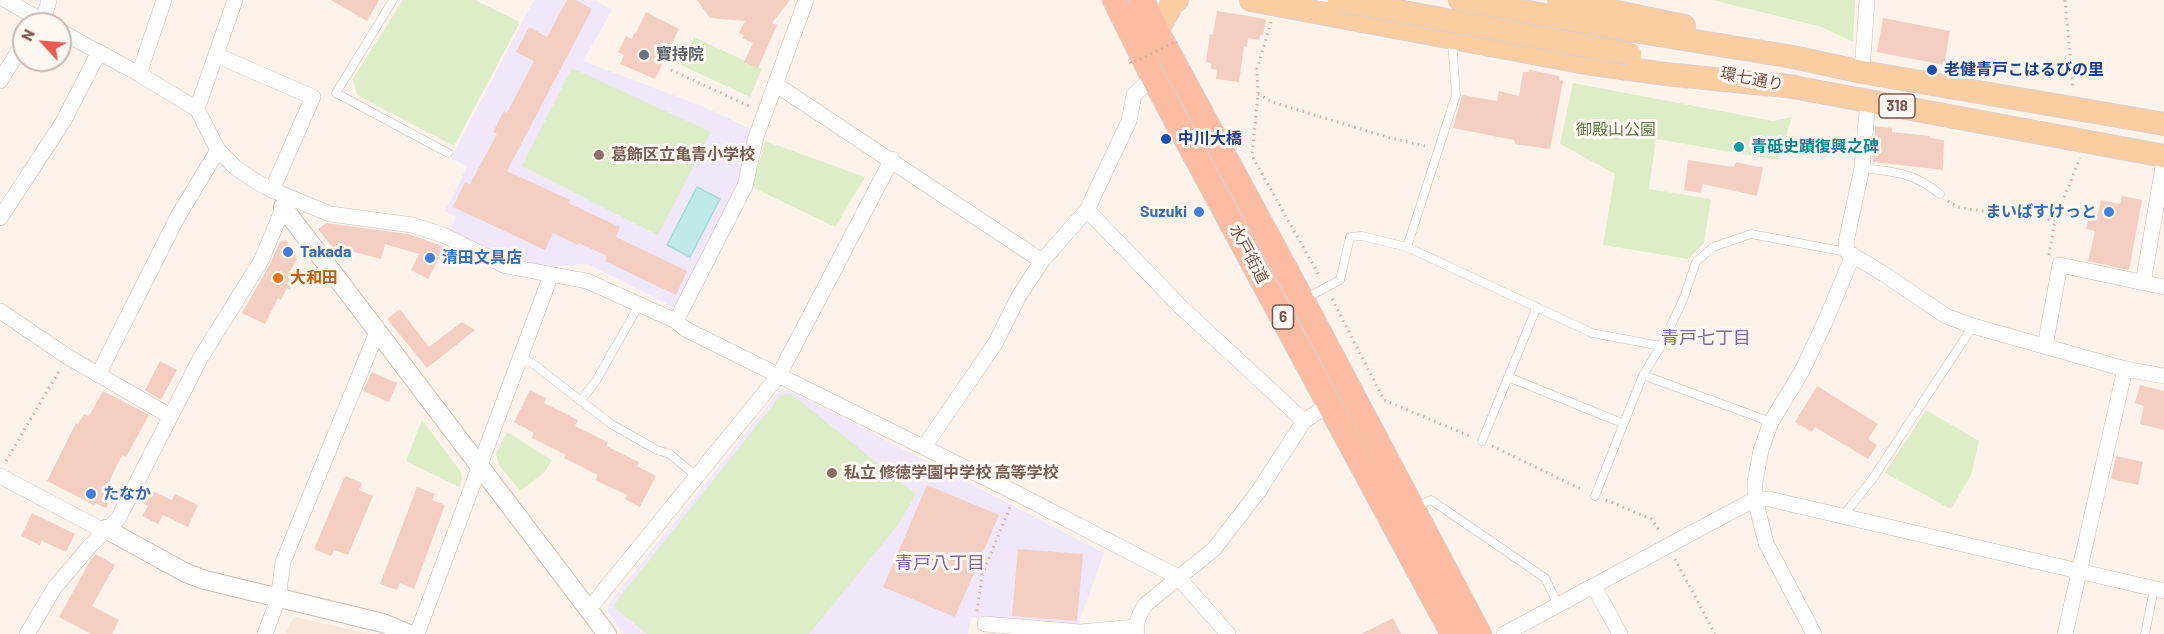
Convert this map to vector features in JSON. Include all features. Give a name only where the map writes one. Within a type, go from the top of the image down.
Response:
[{"type":"highway","name":"水戸街道","points":[[1114,0],[1153,77],[1452,634]]},
{"type":"highway","name":"水戸街道","points":[[1142,0],[1167,38],[1302,300],[1479,634]]},
{"type":"main road","points":[[1167,38],[1172,4],[1177,0]]},
{"type":"main road","points":[[1251,0],[1586,63],[1665,74],[1795,87]]},
{"type":"main road","name":"環七通り","points":[[1339,0],[1869,100],[2164,159]]},
{"type":"main road","name":"環七通り","points":[[1460,0],[2164,124]]},
{"type":"main road","points":[[1559,0],[1709,32],[1793,57]]},
{"type":"street","points":[[5,0],[25,12]]},
{"type":"street","points":[[139,74],[164,0]]},
{"type":"street","points":[[197,109],[235,0]]},
{"type":"street","points":[[676,321],[744,186],[756,137],[806,0]]},
{"type":"street","points":[[1862,72],[1867,0]]},
{"type":"street","points":[[72,37],[197,109],[218,150],[235,166],[255,181],[273,190],[285,202],[377,332],[607,634]]},
{"type":"street","points":[[0,218],[63,122],[99,52]]},
{"type":"street","points":[[216,55],[313,97],[273,190]]},
{"type":"street","points":[[0,81],[12,62]]},
{"type":"street","points":[[924,447],[996,342],[1019,296],[1042,261],[1087,210],[1129,121],[1134,95],[1153,77]]},
{"type":"street","points":[[775,84],[892,159],[1042,261]]},
{"type":"street","points":[[1869,100],[1862,168],[1846,242],[1850,253],[1946,316],[1973,326],[2125,369],[2164,376]]},
{"type":"street","points":[[98,375],[177,218],[218,150]]},
{"type":"street","points":[[589,609],[779,375],[892,159]]},
{"type":"street","points":[[2143,283],[2164,159]]},
{"type":"street","points":[[285,202],[330,214],[412,225],[443,235],[506,266],[587,280],[676,321],[685,329],[1016,493],[1178,577],[1228,634]]},
{"type":"street","points":[[27,634],[55,587],[105,530],[118,519],[201,357],[261,261],[285,202]]},
{"type":"street","points":[[1087,210],[1182,308],[1304,421]]},
{"type":"street","points":[[1814,634],[1766,543],[1755,499],[1761,450],[1771,422],[1802,370],[1825,322],[1850,253]]},
{"type":"street","points":[[2044,346],[2060,266],[2164,288]]},
{"type":"street","points":[[417,634],[551,275]]},
{"type":"street","points":[[0,311],[68,357],[170,416]]},
{"type":"street","points":[[265,634],[278,599],[283,562],[377,332]]},
{"type":"street","points":[[2065,634],[2125,369]]},
{"type":"street","points":[[981,618],[1080,632],[1136,630],[1138,616],[1145,605],[1214,549],[1258,492],[1304,421],[1330,404]]},
{"type":"street","points":[[2,471],[186,573],[214,583],[383,623],[410,634]]},
{"type":"street","points":[[1504,634],[1755,499],[1769,499],[2159,589]]},
{"type":"street","points":[[1594,587],[1620,634]]},
{"type":"lane","points":[[393,0],[336,93],[448,153]]},
{"type":"lane","points":[[1407,247],[1456,95],[1452,37]]},
{"type":"lane","points":[[1862,168],[1905,173],[1940,194]]},
{"type":"lane","points":[[1595,496],[1622,423],[1643,375],[1661,346],[1683,300],[1696,262],[1713,247],[1751,234],[1850,253]]},
{"type":"lane","points":[[1302,300],[1340,280],[1350,237],[1362,236],[1407,247],[1536,309],[1592,333],[1661,346]]},
{"type":"lane","points":[[580,401],[596,381],[639,305]]},
{"type":"lane","points":[[1482,441],[1536,309]]},
{"type":"lane","points":[[1842,517],[1871,481],[1973,326]]},
{"type":"lane","points":[[520,358],[532,363],[610,424],[657,450],[670,454],[698,477]]},
{"type":"lane","points":[[1643,375],[1771,422]]},
{"type":"lane","points":[[1508,377],[1622,423]]},
{"type":"lane","points":[[1413,508],[1431,500],[1545,578],[1558,605]]},
{"type":"lane","points":[[2145,634],[2159,589]]},
{"type":"path","points":[[2066,0],[2074,97]]},
{"type":"path","points":[[1273,18],[1257,69],[1258,94],[1252,156],[1326,286],[1384,400],[1482,441],[1595,496],[1651,519],[1669,545],[1715,634]]},
{"type":"path","points":[[1130,62],[1131,64],[1176,41],[1167,38]]},
{"type":"path","points":[[671,70],[765,113]]},
{"type":"path","points":[[1258,94],[1272,102],[1369,132],[1440,149]]},
{"type":"path","points":[[2049,255],[2055,220],[2081,155]]},
{"type":"path","points":[[1940,194],[1958,207],[2055,220]]},
{"type":"path","points":[[2,471],[68,357]]},
{"type":"path","points":[[981,618],[982,575],[1016,493]]},
{"type":"shaded area","name":"葛飾区立亀青小学校","points":[[534,0],[596,0],[612,10],[583,61],[704,107],[751,129],[737,191],[683,298],[673,307],[588,264],[541,267],[509,258],[450,230],[456,217],[445,211],[467,167],[451,158]]},
{"type":"shaded area","name":"私立 修徳学園中学校 高等学校","points":[[789,390],[1104,553],[1078,625],[971,617],[968,634],[624,634],[608,613],[608,605],[778,393]]},
{"type":"shaded area","points":[[295,617],[369,634],[286,634]]},
{"type":"green space","points":[[403,0],[475,0],[520,22],[454,146],[357,95],[353,79]]},
{"type":"green space","points":[[1713,0],[1855,0],[1853,42],[1822,27]]},
{"type":"green space","points":[[694,37],[762,69],[750,97],[681,65]]},
{"type":"green space","points":[[572,68],[711,132],[658,235],[522,166]]},
{"type":"green space","name":"御殿山公園","points":[[1573,83],[1773,121],[1792,117],[1778,160],[1656,139],[1649,189],[1711,199],[1704,243],[1688,259],[1603,245],[1615,174],[1560,144]]},
{"type":"green space","points":[[765,141],[865,177],[835,227],[752,187]]},
{"type":"green space","points":[[791,394],[916,494],[897,526],[809,634],[647,634],[613,606],[781,395]]},
{"type":"green space","points":[[1926,410],[1979,441],[1971,475],[1951,509],[1885,473]]},
{"type":"green space","points":[[422,420],[461,472],[462,479],[459,487],[406,461]]},
{"type":"green space","points":[[507,432],[552,460],[545,472],[520,491],[499,465],[496,454]]},
{"type":"water","points":[[697,187],[720,199],[690,257],[667,245]]},
{"type":"building","points":[[331,0],[379,0],[367,21]]},
{"type":"building","points":[[567,0],[576,0],[592,9],[507,171],[570,200],[568,203],[620,227],[616,237],[687,271],[676,295],[605,261],[607,256],[579,243],[578,245],[553,233],[545,250],[453,207],[465,182],[470,184],[497,134],[493,132],[504,111],[507,113],[534,61],[516,52],[529,27],[547,37]]},
{"type":"building","points":[[697,0],[790,0],[772,23],[777,25],[758,68],[744,62],[753,43],[742,38],[744,35],[739,33],[745,21],[710,18]]},
{"type":"building","points":[[1217,11],[1266,19],[1263,35],[1260,35],[1259,40],[1248,38],[1247,47],[1244,46],[1239,82],[1216,79],[1217,70],[1211,69],[1211,63],[1206,62],[1210,34],[1213,35]]},
{"type":"building","points":[[646,12],[679,29],[655,79],[620,64],[624,55],[618,52],[626,36],[632,39]]},
{"type":"building","points":[[1883,18],[1950,31],[1944,65],[1877,52]]},
{"type":"building","points":[[1530,70],[1559,76],[1563,81],[1550,149],[1515,144],[1514,140],[1453,128],[1462,95],[1497,101],[1499,91],[1519,96],[1523,72]]},
{"type":"building","points":[[1875,126],[1892,128],[1892,132],[1930,136],[1930,138],[1944,140],[1943,170],[1873,162]]},
{"type":"building","points":[[1688,160],[1734,167],[1736,162],[1763,168],[1757,196],[1703,184],[1701,193],[1684,190]]},
{"type":"building","points":[[2122,196],[2142,200],[2129,270],[2088,261],[2095,231],[2086,229],[2090,212],[2098,214],[2101,200],[2120,204]]},
{"type":"building","points":[[326,223],[408,234],[445,247],[428,279],[411,270],[419,254],[385,244],[381,259],[354,252],[343,261],[318,229]]},
{"type":"building","points":[[286,240],[297,259],[289,273],[297,277],[290,290],[287,288],[281,300],[278,298],[265,324],[242,313],[280,242]]},
{"type":"building","points":[[400,309],[429,347],[462,322],[475,330],[427,368],[387,319]]},
{"type":"building","points":[[160,361],[177,370],[161,400],[145,390]]},
{"type":"building","points":[[372,372],[397,383],[389,402],[363,391]]},
{"type":"building","points":[[2140,385],[2164,391],[2164,430],[2140,424],[2144,406],[2135,403]]},
{"type":"building","points":[[1817,386],[1878,424],[1868,439],[1877,445],[1868,459],[1815,427],[1812,432],[1795,422]]},
{"type":"building","points":[[530,390],[546,398],[544,403],[578,420],[575,426],[608,442],[606,446],[639,462],[637,466],[656,476],[640,507],[625,499],[627,495],[595,480],[598,475],[532,438],[534,433],[514,422]]},
{"type":"building","points":[[103,391],[149,415],[126,457],[122,455],[107,486],[114,490],[106,508],[95,503],[94,505],[47,481],[76,423],[78,424],[84,414],[89,416]]},
{"type":"building","points":[[2116,456],[2143,462],[2138,485],[2111,479]]},
{"type":"building","points":[[345,476],[362,483],[359,490],[373,496],[348,555],[334,550],[331,556],[314,549]]},
{"type":"building","points":[[927,485],[999,515],[955,617],[883,587]]},
{"type":"building","points":[[417,487],[435,494],[432,500],[445,505],[414,589],[400,583],[397,590],[380,584]]},
{"type":"building","points":[[146,488],[172,500],[175,494],[198,505],[188,527],[163,515],[158,524],[142,516],[148,506],[140,502]]},
{"type":"building","points":[[32,513],[75,534],[66,552],[42,541],[40,545],[21,536]]},
{"type":"building","points":[[1018,549],[1083,554],[1077,621],[1012,616]]},
{"type":"building","points":[[96,554],[115,565],[92,606],[119,620],[112,634],[91,634],[59,617]]},
{"type":"building","points":[[1393,618],[1401,634],[1361,634]]},
{"type":"place","name":"寶持院","points":[[644,55]]},
{"type":"place","name":"老健青戸こはるびの里","points":[[1932,70]]},
{"type":"place","name":"中川大橋","points":[[1166,139]]},
{"type":"place","name":"青砥史蹟復興之碑","points":[[1739,147]]},
{"type":"place","name":"葛飾区立亀青小学校","points":[[599,155]]},
{"type":"place","name":"Suzuki","points":[[1199,212]]},
{"type":"place","name":"まいばすけっと","points":[[2109,212]]},
{"type":"place","name":"Takada","points":[[288,252]]},
{"type":"place","name":"清田文具店","points":[[430,258]]},
{"type":"place","name":"大和田","points":[[278,278]]},
{"type":"place","name":"私立 修徳学園中学校 高等学校","points":[[832,473]]},
{"type":"place","name":"たなか","points":[[91,494]]},
{"type":"district","name":"青戸七丁目","points":[[1706,338]]},
{"type":"district","name":"青戸八丁目","points":[[940,563]]}]
